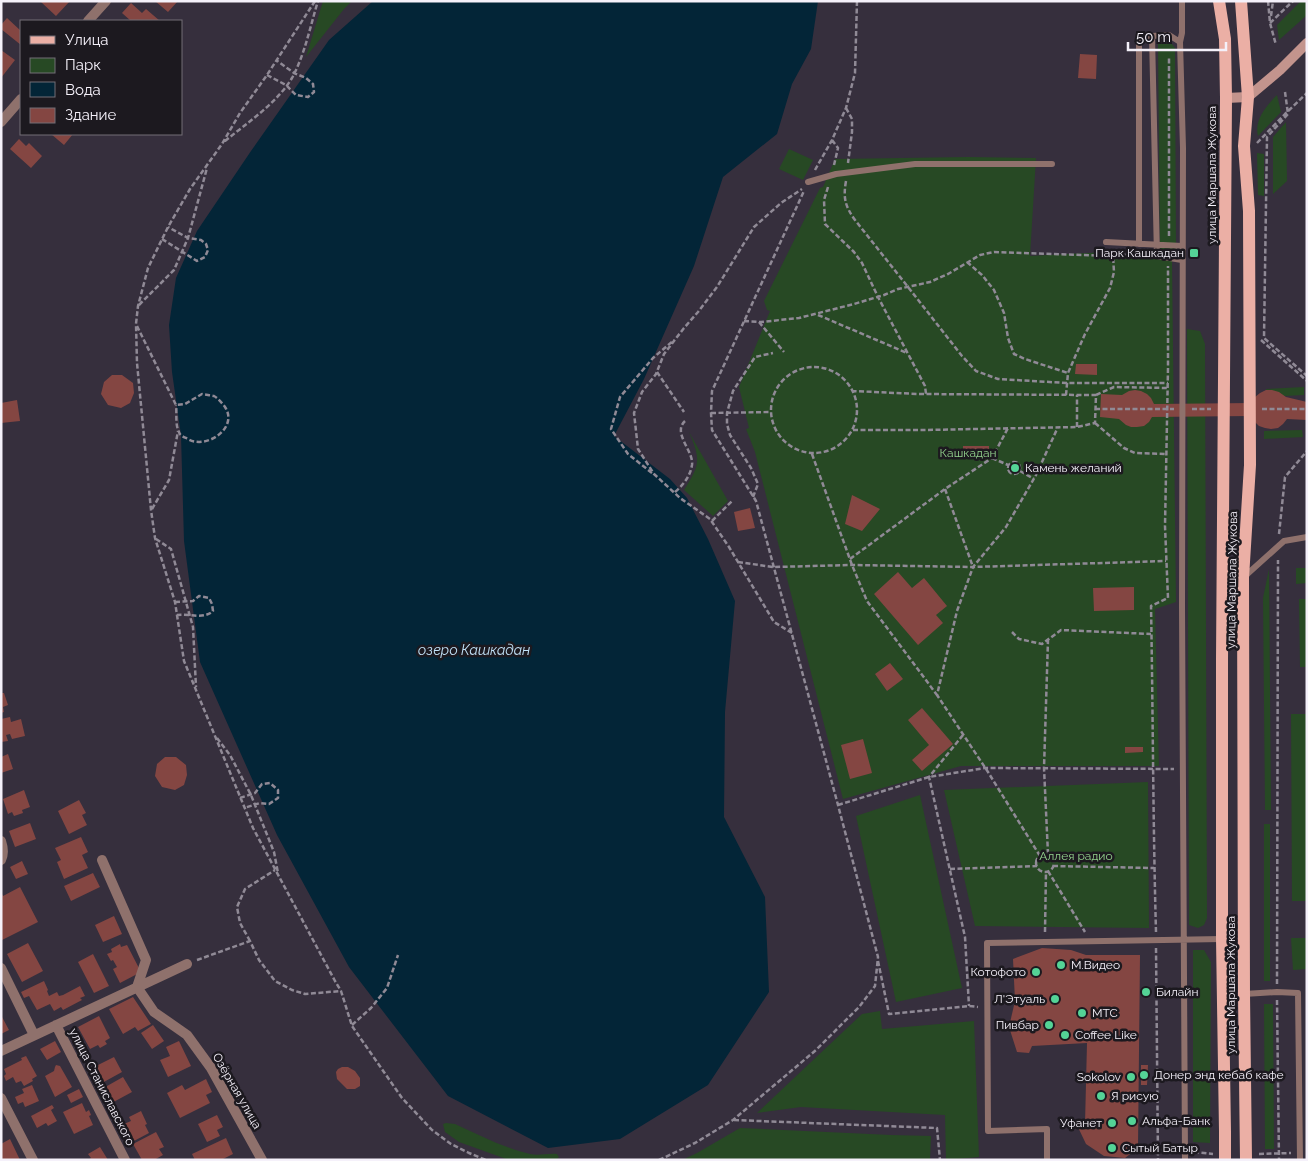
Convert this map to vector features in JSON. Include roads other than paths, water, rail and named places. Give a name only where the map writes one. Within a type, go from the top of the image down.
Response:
[{"type":"main road","name":"улица Маршала Жукова","points":[[1219,1],[1225,39],[1226,98],[1222,660],[1222,939],[1225,1160]]},
{"type":"main road","name":"улица Маршала Жукова","points":[[1241,1],[1248,97],[1244,146],[1249,211],[1250,465],[1243,578],[1246,1160]]},
{"type":"street","points":[[89,20],[106,1]]},
{"type":"street","points":[[1226,98],[1248,97],[1280,70],[1307,43]]},
{"type":"street","points":[[1,122],[20,100]]},
{"type":"street","points":[[1,841],[3,857],[1,860]]},
{"type":"street","points":[[102,860],[146,960],[137,987]]},
{"type":"street","points":[[1,1051],[187,964]]},
{"type":"street","points":[[1,968],[34,1035]]},
{"type":"street","name":"Озёрная улица","points":[[137,987],[154,1012],[187,1035],[211,1068],[262,1160]]},
{"type":"street","name":"улица Станиславского","points":[[56,1025],[125,1160]]},
{"type":"street","points":[[1,1098],[33,1160]]},
{"type":"lane","points":[[1182,1],[1182,33],[1180,42],[1183,148],[1185,1160]]},
{"type":"lane","points":[[1139,244],[1139,42],[1152,36],[1169,35],[1180,42]]},
{"type":"lane","points":[[1152,36],[1157,256],[1182,260]]},
{"type":"lane","points":[[807,185],[831,176],[915,164],[1052,164]]},
{"type":"lane","points":[[1106,242],[1182,246]]},
{"type":"lane","points":[[1243,578],[1284,541],[1307,537]]},
{"type":"lane","points":[[1047,1160],[1046,1129],[988,1131],[987,943],[1222,939]]},
{"type":"lane","points":[[1244,994],[1298,993],[1300,1160]]},
{"type":"water","name":"озеро Кашкадан","points":[[373,1],[818,1],[811,49],[792,84],[777,134],[723,177],[694,266],[644,379],[614,436],[670,479],[687,498],[708,539],[735,601],[725,712],[724,817],[765,897],[769,992],[708,1085],[620,1139],[548,1148],[448,1096],[349,967],[277,835],[200,662],[184,541],[181,435],[172,372],[169,325],[176,278],[197,231],[329,40]]},
{"type":"place","name":"Парк Кашкадан","points":[[1194,253]]},
{"type":"place","name":"Камень желаний","points":[[1015,468]]},
{"type":"place","name":"М.Видео","points":[[1061,965]]},
{"type":"place","name":"Котофото","points":[[1036,972]]},
{"type":"place","name":"Билайн","points":[[1146,992]]},
{"type":"place","name":"Л'Этуаль","points":[[1055,999]]},
{"type":"place","name":"МТС","points":[[1082,1013]]},
{"type":"place","name":"Пивбар","points":[[1049,1025]]},
{"type":"place","name":"Coffee Like","points":[[1065,1035]]},
{"type":"place","name":"Донер энд кебаб кафе","points":[[1144,1075]]},
{"type":"place","name":"Sokolov","points":[[1131,1077]]},
{"type":"place","name":"Я рисую","points":[[1101,1096]]},
{"type":"place","name":"Альфа-Банк","points":[[1132,1121]]},
{"type":"place","name":"Уфанет","points":[[1112,1123]]},
{"type":"place","name":"Сытый Батыр","points":[[1112,1148]]},
{"type":"park label","name":"Кашкадан","points":[[968,453]]},
{"type":"park label","name":"Аллея радио","points":[[1076,856]]}]
